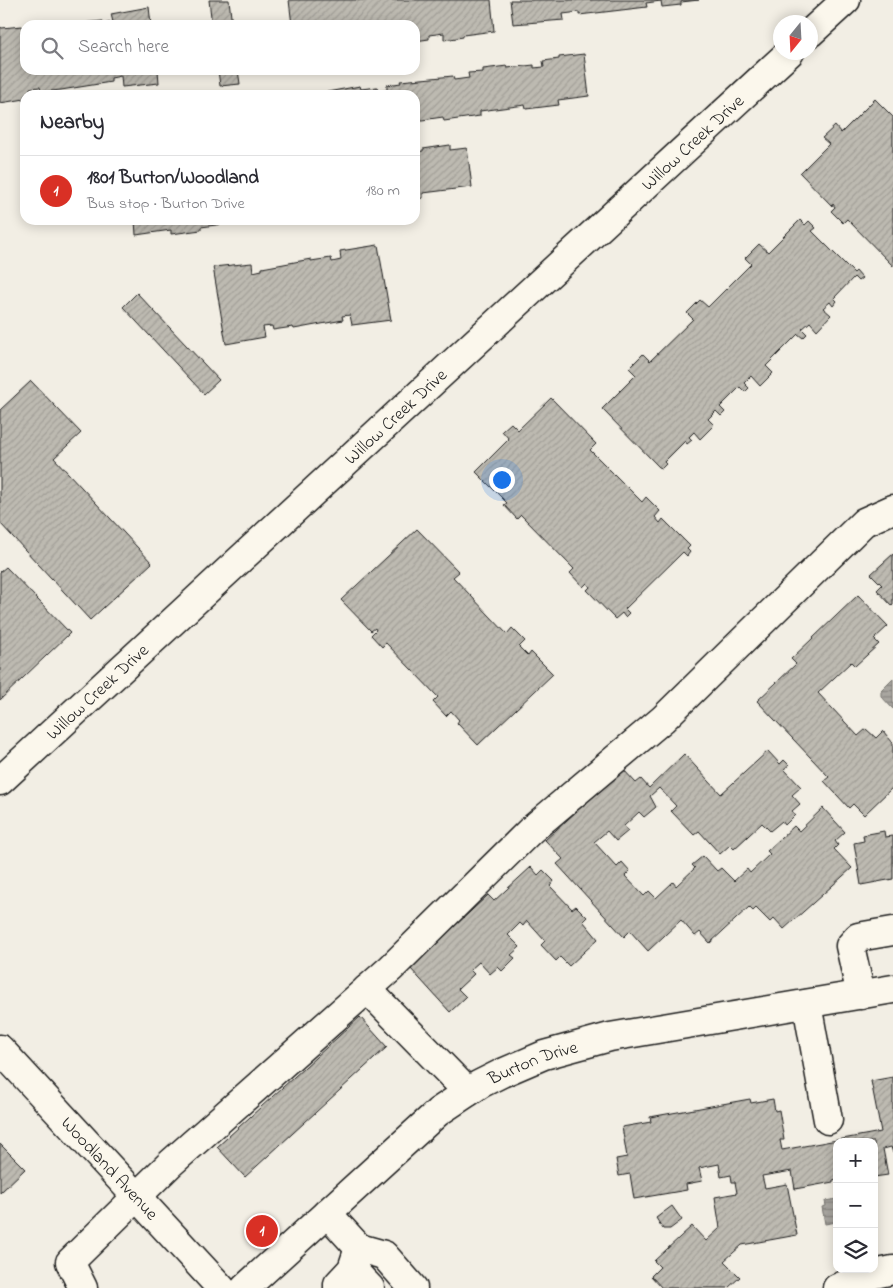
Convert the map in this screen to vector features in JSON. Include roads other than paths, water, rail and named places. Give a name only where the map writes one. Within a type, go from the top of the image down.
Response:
[{"type":"street","points":[[818,26],[846,0]]},
{"type":"street","name":"Willow Creek Drive","points":[[0,781],[286,515],[781,60]]},
{"type":"street","points":[[83,1288],[70,1262],[171,1164],[391,968],[531,830],[664,719],[864,522],[893,509]]},
{"type":"street","points":[[861,995],[850,946],[858,937],[893,931]]},
{"type":"street","name":"Burton Drive","points":[[245,1288],[438,1112],[468,1092],[522,1064],[544,1055],[610,1036],[893,989]]},
{"type":"street","points":[[367,990],[468,1092]]},
{"type":"street","points":[[807,1004],[828,1120]]},
{"type":"street","name":"Woodland Avenue","points":[[0,1049],[221,1288]]},
{"type":"street","points":[[327,1213],[354,1273],[384,1255],[413,1288]]},
{"type":"street","points":[[837,1288],[865,1276],[893,1270]]},
{"type":"place","name":"1801 Burton/Woodland","points":[[262,1231]]}]
